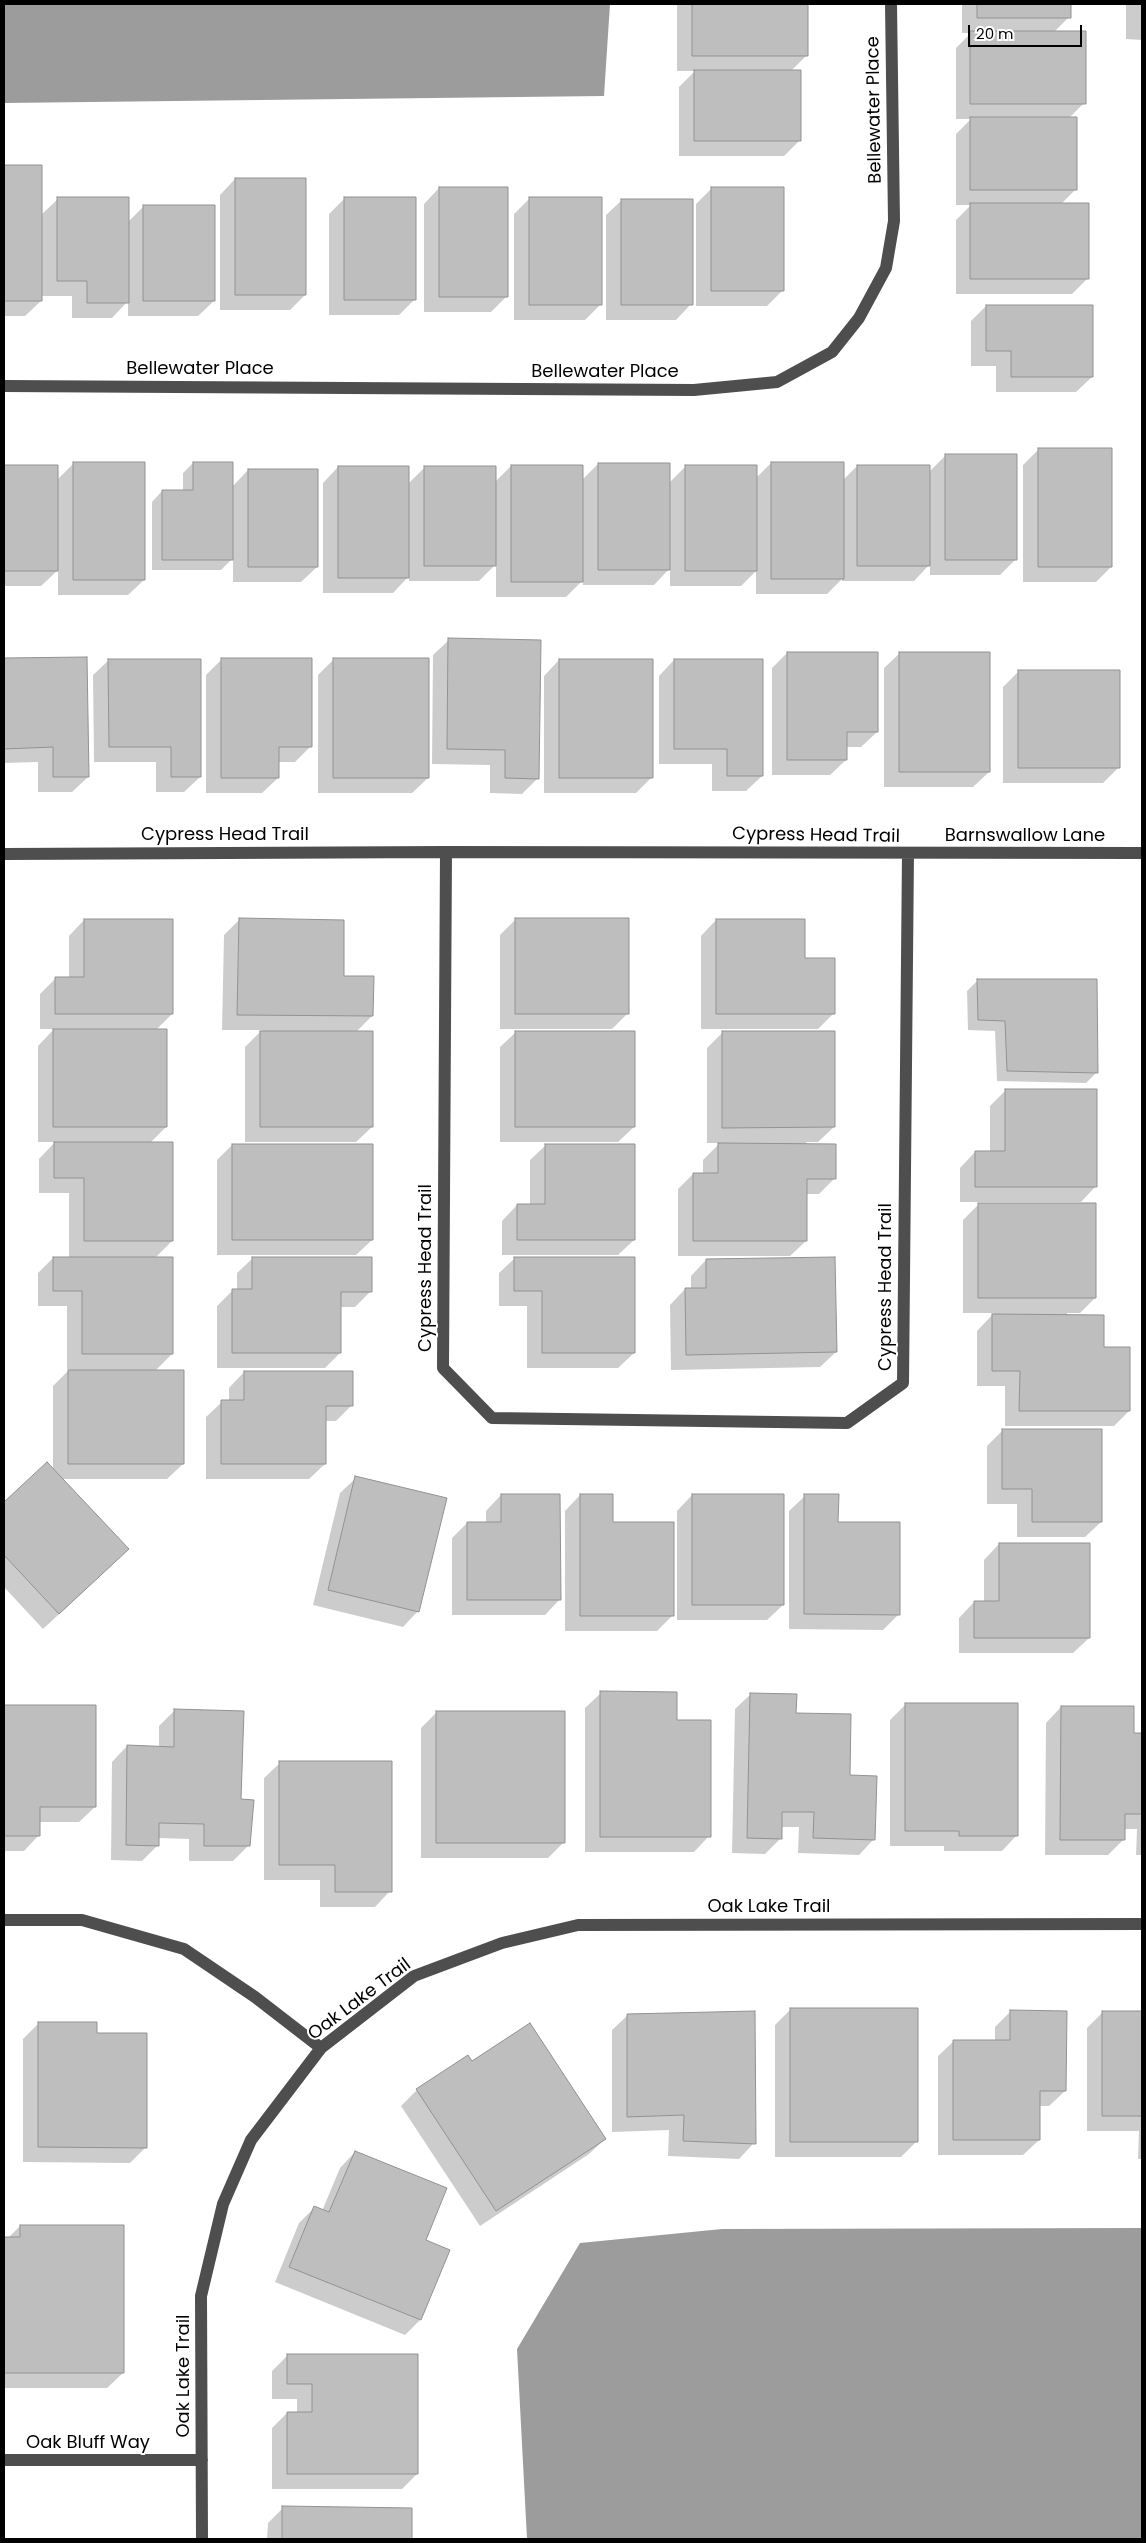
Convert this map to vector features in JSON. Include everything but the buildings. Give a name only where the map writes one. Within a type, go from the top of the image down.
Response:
[{"type":"street","name":"Bellewater Place","points":[[4,386],[694,390],[777,382],[832,352],[859,318],[886,268],[894,221],[891,4]]},
{"type":"street","name":"Cypress Head Trail","points":[[4,854],[446,852],[908,853],[903,1383],[848,1422],[492,1418],[443,1368],[446,852]]},
{"type":"street","name":"Barnswallow Lane","points":[[908,853],[1142,854]]},
{"type":"street","points":[[4,1920],[82,1920],[184,1949],[255,1997],[321,2048]]},
{"type":"street","name":"Oak Lake Trail","points":[[202,2539],[201,2296],[224,2204],[251,2140],[321,2048],[414,1976],[502,1943],[578,1925],[1142,1924]]},
{"type":"street","name":"Oak Bluff Way","points":[[4,2460],[202,2460]]},
{"type":"shaded area","points":[[4,4],[610,4],[604,96],[4,103]]},
{"type":"shaded area","points":[[1142,2228],[1142,2539],[527,2539],[517,2349],[580,2243],[722,2229]]}]
